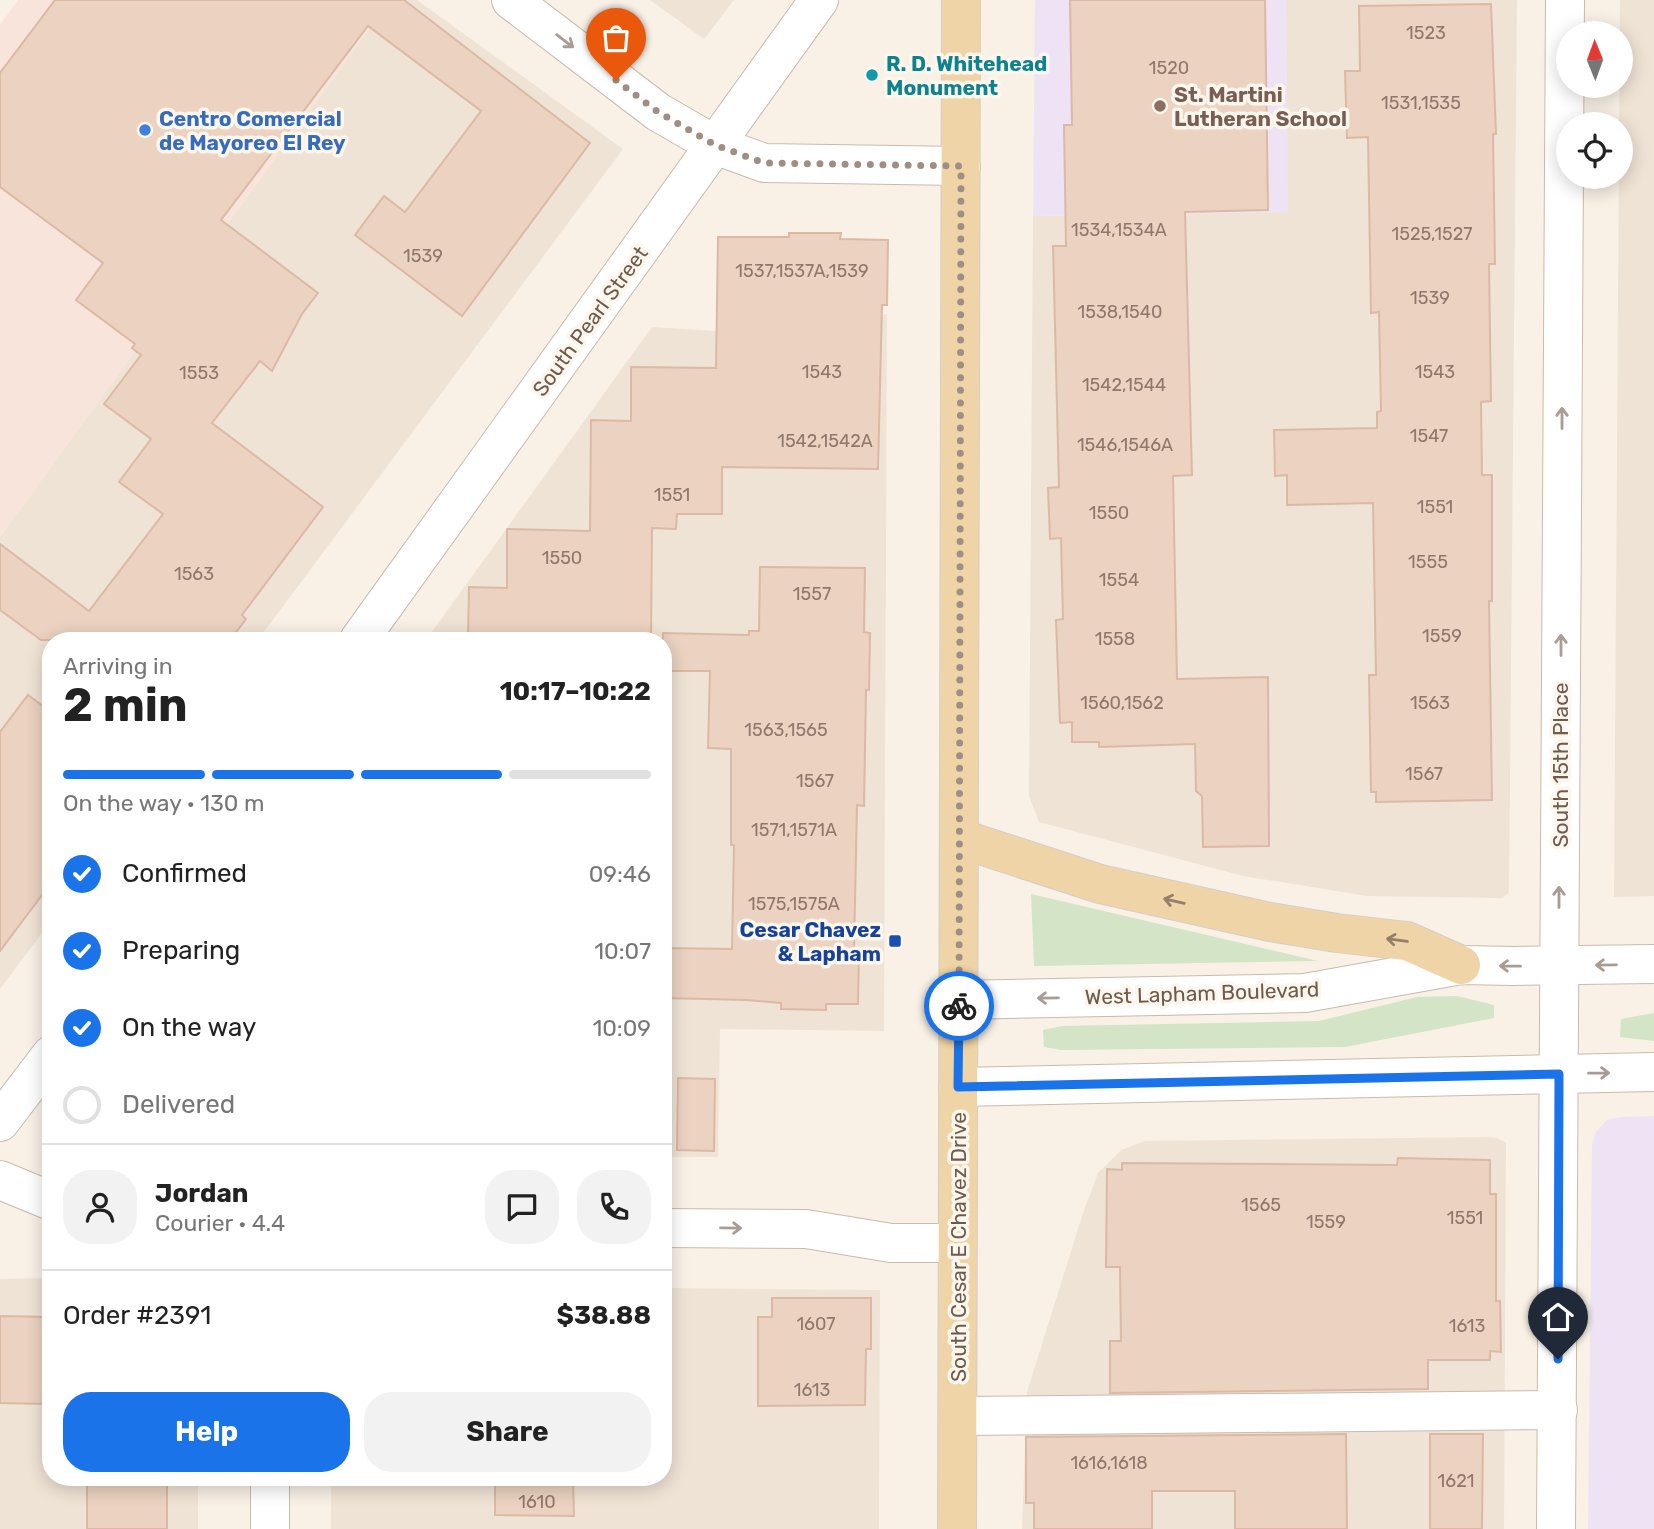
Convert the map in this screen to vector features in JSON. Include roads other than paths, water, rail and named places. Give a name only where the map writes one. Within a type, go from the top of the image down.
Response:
[{"type":"main road","name":"South Cesar E Chavez Drive","points":[[957,1529],[961,0]]},
{"type":"main road","points":[[959,838],[1100,884],[1270,922],[1407,941],[1461,965]]},
{"type":"street","points":[[510,0],[658,112],[715,145],[764,163],[961,166]]},
{"type":"street","name":"South Pearl Street","points":[[365,632],[819,0]]},
{"type":"street","name":"South 15th Place","points":[[1556,1529],[1565,0]]},
{"type":"street","name":"West Lapham Boulevard","points":[[959,1000],[1305,993],[1461,965],[1654,964]]},
{"type":"street","points":[[0,1122],[42,1067]]},
{"type":"street","points":[[958,1087],[1654,1072]]},
{"type":"street","points":[[0,1180],[42,1198]]},
{"type":"street","points":[[672,1228],[806,1229],[891,1243],[957,1243]]},
{"type":"street","points":[[958,1416],[1558,1410]]},
{"type":"street","points":[[270,1486],[270,1529]]},
{"type":"place","name":"R. D. Whitehead Monument","points":[[872,75]]},
{"type":"place","name":"St. Martini Lutheran School","points":[[1160,106]]},
{"type":"place","name":"Centro Comercial de Mayoreo El Rey","points":[[145,130]]},
{"type":"place","name":"Cesar Chavez & Lapham","points":[[895,941]]}]
